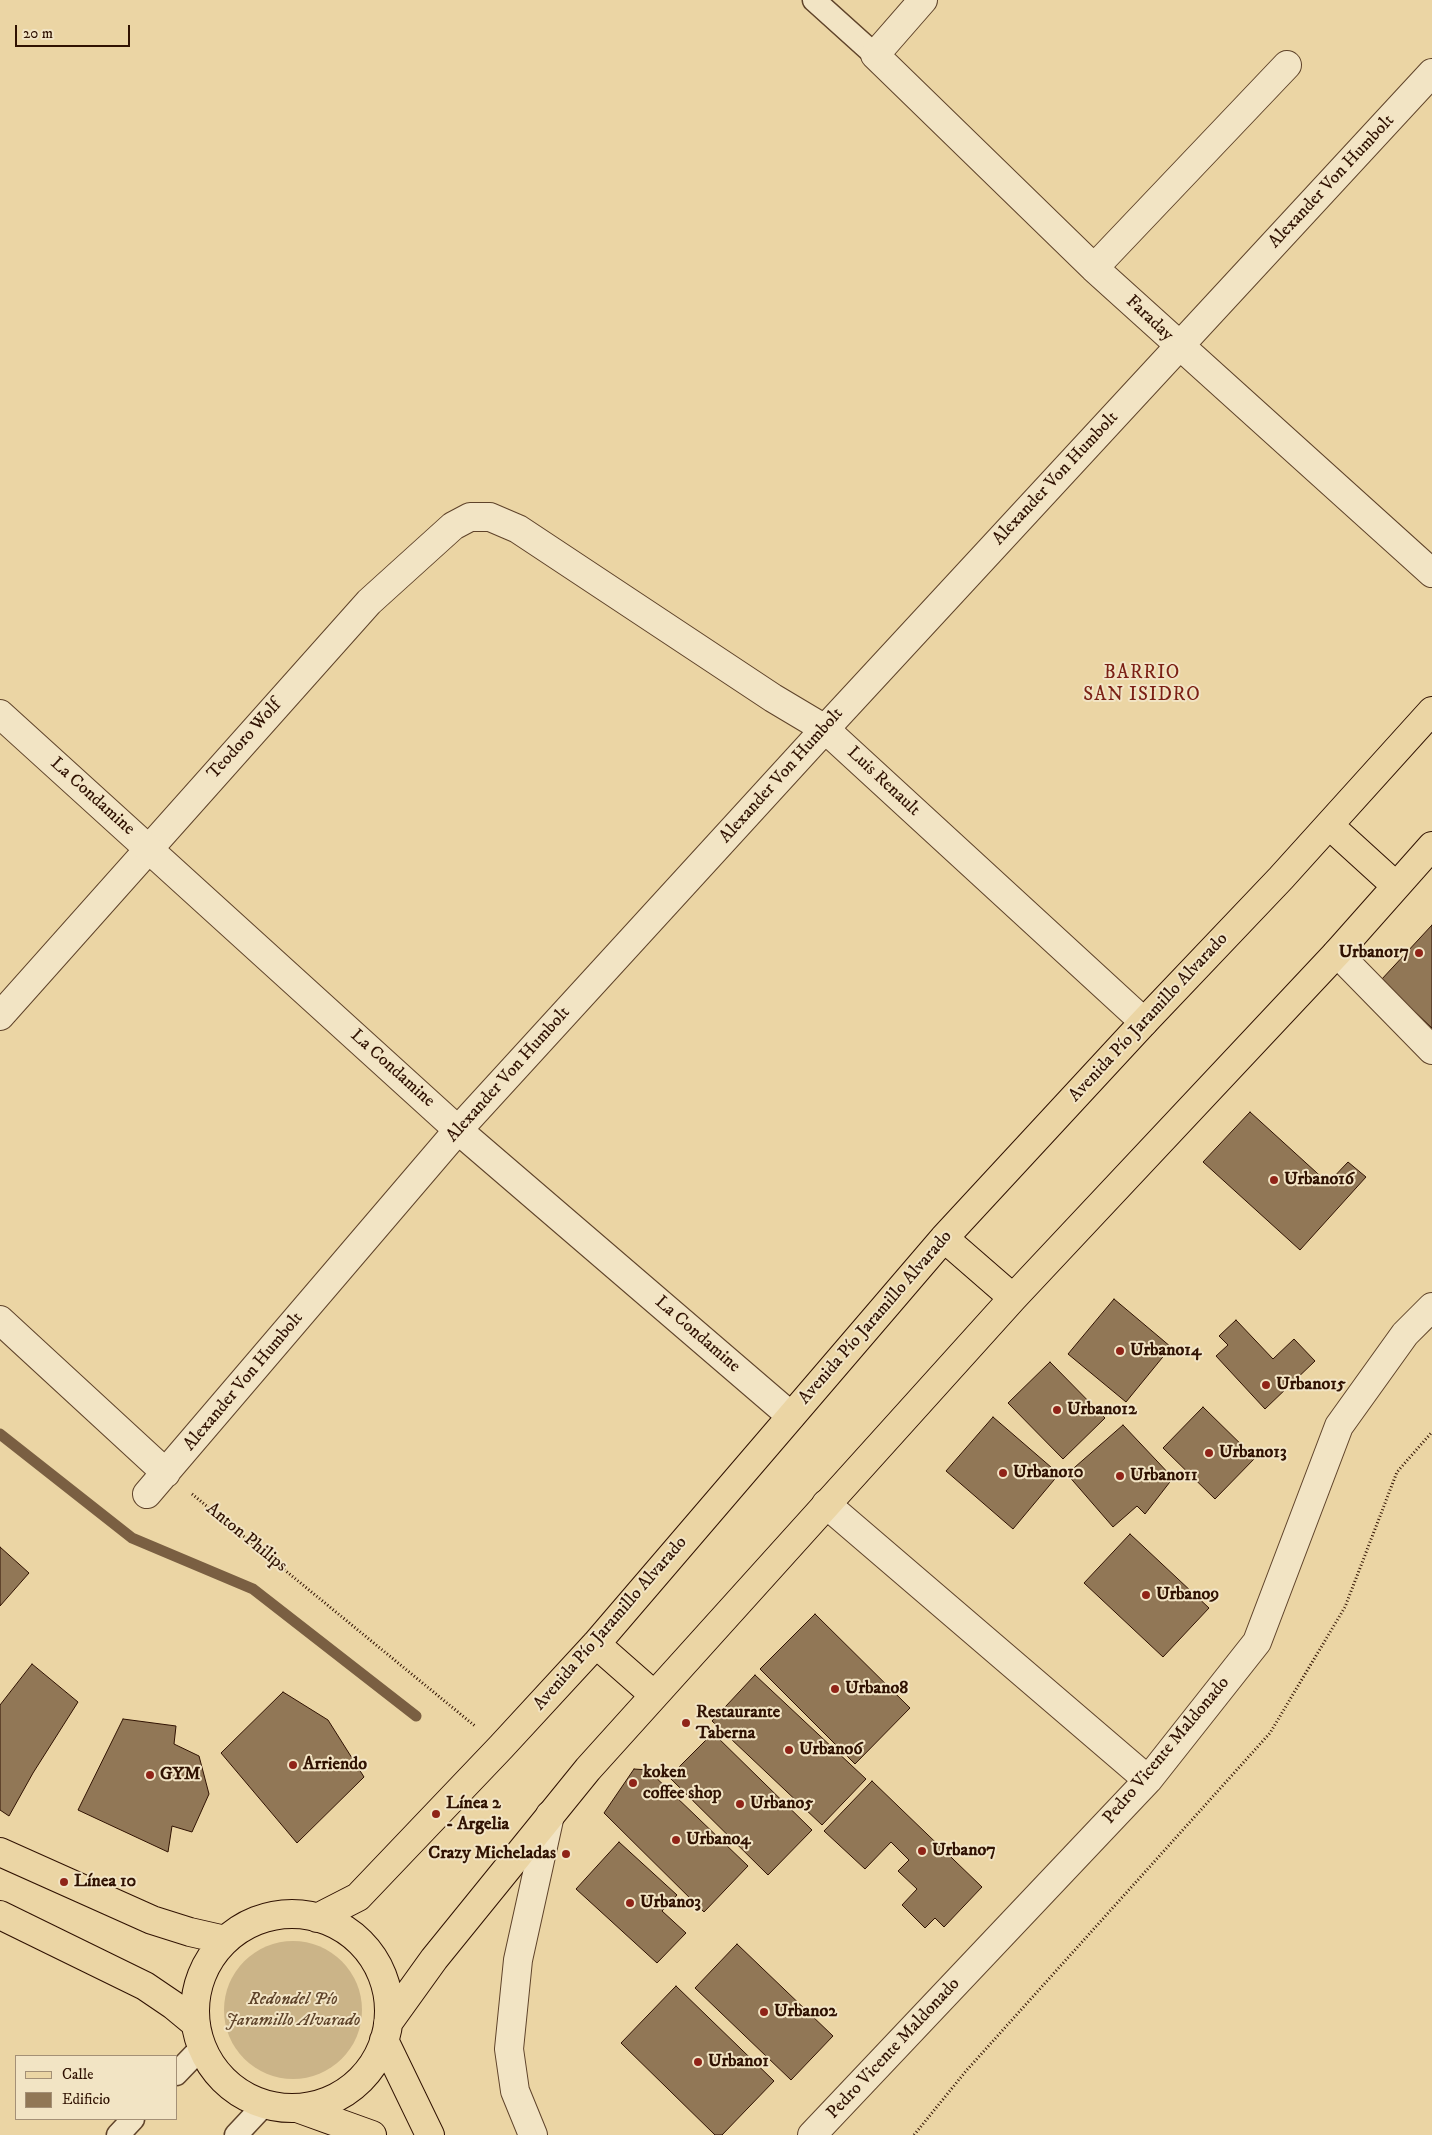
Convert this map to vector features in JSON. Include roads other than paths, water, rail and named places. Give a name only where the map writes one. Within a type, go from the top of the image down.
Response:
[{"type":"main road","name":"Avenida Pío Jaramillo Alvarado","points":[[317,1918],[358,1897],[501,1747],[596,1644],[944,1238],[1329,825],[1432,711]]},
{"type":"main road","points":[[1329,825],[1396,886]]},
{"type":"main road","points":[[386,2032],[434,1959],[550,1815],[654,1695],[1013,1298],[1338,953],[1432,846]]},
{"type":"main road","points":[[944,1238],[1013,1298]]},
{"type":"main road","points":[[596,1644],[654,1695]]},
{"type":"main road","points":[[0,1852],[152,1920],[190,1932],[225,1940]]},
{"type":"main road","points":[[295,2108],[312,2106],[328,2101],[357,2083],[378,2056],[386,2032],[388,2000],[382,1978],[372,1957],[357,1940],[338,1926],[317,1918],[289,1914],[261,1918],[247,1924],[225,1940],[206,1965],[196,1994],[199,2035],[210,2062],[234,2088],[265,2104],[295,2108],[372,2135]]},
{"type":"main road","points":[[0,1915],[145,1986],[173,2005],[199,2035]]},
{"type":"main road","points":[[386,2032],[430,2135]]},
{"type":"street","points":[[875,55],[923,0]]},
{"type":"street","name":"Faraday","points":[[875,55],[1094,268],[1179,347],[1432,573]]},
{"type":"street","points":[[1094,268],[1287,65]]},
{"type":"street","name":"Alexander Von Humbolt","points":[[147,1494],[458,1130],[825,729],[1432,73]]},
{"type":"street","name":"Teodoro Wolf","points":[[0,1016],[369,602],[453,526],[470,517],[490,517],[518,529]]},
{"type":"street","name":"Luis Renault","points":[[518,529],[773,698],[825,729],[1144,1022]]},
{"type":"street","name":"La Condamine","points":[[0,714],[458,1130],[791,1416]]},
{"type":"street","points":[[1338,953],[1432,1050]]},
{"type":"street","name":"Pedro Vicente Maldonado","points":[[812,2135],[1148,1780],[1257,1642],[1339,1426],[1405,1334],[1432,1307]]},
{"type":"street","points":[[0,1320],[166,1472]]},
{"type":"street","points":[[826,1504],[1148,1780]]},
{"type":"street","points":[[533,2135],[515,2091],[510,2049],[518,1960],[550,1815]]},
{"type":"lane","points":[[814,0],[875,55]]},
{"type":"lane","points":[[178,2071],[199,2035]]},
{"type":"lane","points":[[236,2135],[265,2104]]},
{"type":"lane","points":[[118,2135],[132,2120]]},
{"type":"waterway","points":[[0,1434],[132,1538],[253,1589],[416,1716]]},
{"type":"place","name":"Urbano17","points":[[1419,953]]},
{"type":"place","name":"Urbano16","points":[[1274,1180]]},
{"type":"place","name":"Urbano14","points":[[1120,1351]]},
{"type":"place","name":"Urbano15","points":[[1266,1385]]},
{"type":"place","name":"Urbano12","points":[[1057,1410]]},
{"type":"place","name":"Urbano13","points":[[1209,1453]]},
{"type":"place","name":"Urbano10","points":[[1003,1473]]},
{"type":"place","name":"Urbano11","points":[[1120,1476]]},
{"type":"place","name":"Urbano9","points":[[1146,1595]]},
{"type":"place","name":"Urbano8","points":[[835,1689]]},
{"type":"place","name":"Restaurante Taberna","points":[[686,1723]]},
{"type":"place","name":"Urbano6","points":[[789,1750]]},
{"type":"place","name":"Arriendo","points":[[293,1765]]},
{"type":"place","name":"GYM","points":[[150,1775]]},
{"type":"place","name":"koken coffee shop","points":[[633,1783]]},
{"type":"place","name":"Urbano5","points":[[740,1804]]},
{"type":"place","name":"Línea 2 - Argelia","points":[[436,1814]]},
{"type":"place","name":"Urbano4","points":[[676,1840]]},
{"type":"place","name":"Urbano7","points":[[922,1851]]},
{"type":"place","name":"Crazy Micheladas","points":[[566,1854]]},
{"type":"place","name":"Línea 10","points":[[64,1882]]},
{"type":"place","name":"Urbano3","points":[[630,1903]]},
{"type":"place","name":"Urbano2","points":[[764,2012]]},
{"type":"place","name":"Urbano1","points":[[698,2062]]},
{"type":"district","name":"BARRIO SAN ISIDRO","points":[[1142,685]]},
{"type":"park label","name":"Redondel Pío Jaramillo Alvarado","points":[[293,2010]]}]
